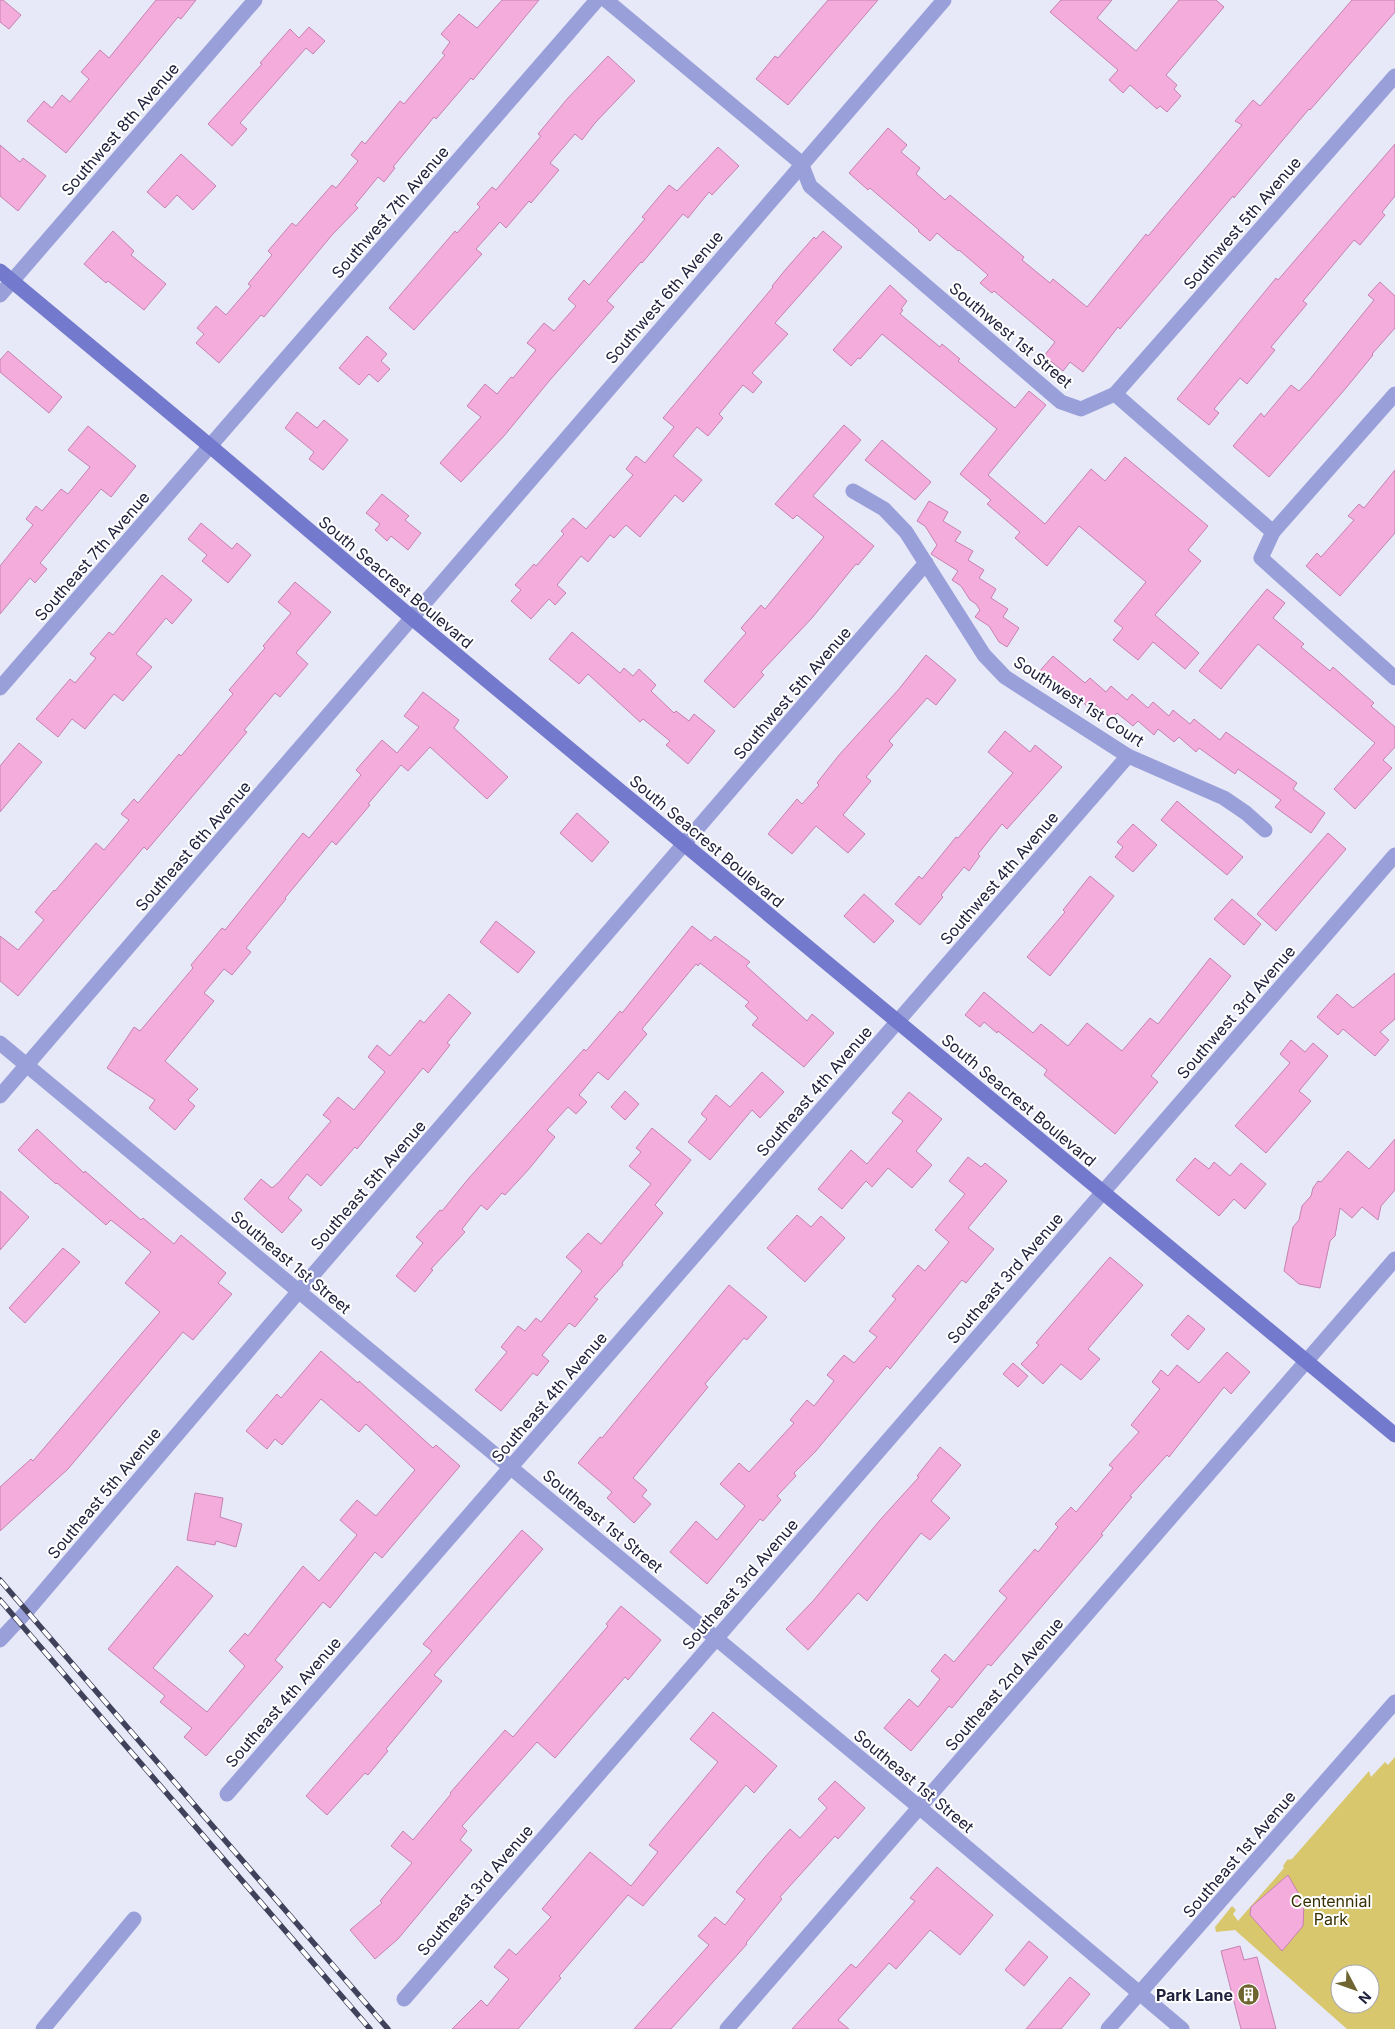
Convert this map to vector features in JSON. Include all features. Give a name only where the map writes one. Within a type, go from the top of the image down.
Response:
[{"type":"street","name":"Southwest 8th Avenue","points":[[0,295],[6,276],[255,0]]},
{"type":"street","name":"Southwest 7th Avenue","points":[[210,446],[597,0]]},
{"type":"street","points":[[606,0],[802,163]]},
{"type":"street","name":"Southwest 6th Avenue","points":[[412,618],[944,0]]},
{"type":"street","name":"Southwest 5th Avenue","points":[[1115,394],[1395,76]]},
{"type":"street","name":"Southwest 1st Street","points":[[802,163],[810,186],[1060,402],[1081,409],[1115,394]]},
{"type":"street","name":"South Seacrest Boulevard","points":[[6,276],[684,845],[1395,1434]]},
{"type":"street","points":[[1115,394],[1273,532]]},
{"type":"street","points":[[1395,394],[1273,532],[1261,558],[1395,678]]},
{"type":"street","name":"Southeast 7th Avenue","points":[[0,688],[210,446]]},
{"type":"street","name":"Southwest 1st Court","points":[[853,491],[871,500],[906,532],[984,655],[1006,677],[1128,756],[1224,798],[1246,813],[1265,830]]},
{"type":"street","name":"Southwest 5th Avenue","points":[[684,845],[926,563]]},
{"type":"street","name":"Southeast 6th Avenue","points":[[0,1096],[412,618]]},
{"type":"street","name":"Southwest 4th Avenue","points":[[897,1022],[1128,756]]},
{"type":"street","name":"Southeast 5th Avenue","points":[[0,1640],[684,845]]},
{"type":"street","name":"Southwest 3rd Avenue","points":[[1103,1192],[1395,854]]},
{"type":"street","name":"Southeast 4th Avenue","points":[[227,1794],[897,1022]]},
{"type":"street","name":"Southeast 1st Street","points":[[0,1043],[920,1808],[1182,2029]]},
{"type":"street","name":"Southeast 3rd Avenue","points":[[404,1999],[1103,1192]]},
{"type":"street","name":"Southeast 2nd Avenue","points":[[727,2029],[1395,1259]]},
{"type":"street","name":"Southeast 1st Avenue","points":[[1108,2029],[1395,1702]]},
{"type":"street","points":[[43,2029],[134,1919]]},
{"type":"green space","name":"Centennial Park","points":[[1395,1757],[1395,2029],[1347,2029],[1330,2014],[1380,2014],[1380,1964],[1330,1964],[1330,2014],[1235,1930],[1216,1932],[1215,1927],[1232,1906],[1236,1910],[1233,1914],[1238,1921],[1284,1868],[1283,1866],[1287,1860],[1292,1859],[1369,1771],[1371,1777],[1385,1762],[1388,1765]]},
{"type":"building","points":[[0,0],[3,0],[21,15],[9,29],[0,22]]},
{"type":"building","points":[[156,0],[196,0],[181,19],[178,17],[66,153],[27,121],[44,101],[52,108],[62,95],[70,102],[89,79],[81,72],[100,50],[109,58]]},
{"type":"building","points":[[502,0],[539,0],[473,80],[471,78],[436,119],[434,117],[393,167],[395,168],[384,182],[378,177],[355,205],[358,208],[332,235],[264,317],[261,315],[219,363],[196,343],[204,334],[197,328],[216,306],[226,315],[251,286],[248,284],[272,255],[268,251],[292,223],[296,226],[332,185],[336,188],[358,161],[351,155],[362,141],[365,144],[400,101],[404,104],[445,55],[442,53],[450,42],[441,34],[459,14],[477,28]]},
{"type":"building","points":[[828,0],[878,0],[788,105],[756,79],[775,56],[778,58]]},
{"type":"building","points":[[1061,0],[1112,0],[1097,18],[1136,51],[1179,0],[1216,0],[1224,7],[1166,75],[1177,85],[1174,89],[1181,96],[1167,112],[1160,106],[1157,109],[1130,85],[1123,93],[1109,80],[1118,70],[1050,12]]},
{"type":"building","points":[[1352,0],[1395,0],[1395,12],[1309,109],[1234,198],[1233,196],[1120,329],[1118,327],[1083,372],[1070,362],[1063,371],[1044,356],[1055,342],[994,291],[992,293],[980,283],[988,275],[937,233],[930,241],[870,188],[868,190],[849,173],[888,128],[907,145],[901,152],[920,168],[916,174],[945,200],[950,195],[1024,257],[1022,260],[1050,283],[1053,279],[1087,307],[1146,234],[1148,236],[1242,125],[1235,121],[1253,100],[1260,106]]},
{"type":"building","points":[[309,27],[325,41],[313,54],[306,48],[240,123],[247,129],[232,146],[208,124],[262,64],[260,63],[290,29],[299,38]]},
{"type":"building","points":[[608,56],[635,81],[595,123],[582,140],[575,134],[550,163],[559,170],[531,203],[529,201],[506,228],[500,222],[476,249],[482,254],[414,330],[389,308],[455,231],[457,233],[480,207],[477,204],[492,187],[496,190],[541,136],[538,134],[567,99]]},
{"type":"building","points":[[1395,144],[1395,196],[1382,212],[1385,215],[1360,245],[1354,240],[1303,301],[1307,304],[1271,347],[1275,350],[1247,384],[1240,378],[1214,409],[1219,413],[1209,425],[1177,399],[1276,278],[1278,280]]},
{"type":"building","points":[[0,145],[20,162],[23,158],[46,176],[18,211],[0,196]]},
{"type":"building","points":[[718,147],[739,166],[712,195],[709,192],[688,218],[683,214],[607,301],[614,307],[504,436],[461,482],[440,463],[481,417],[467,406],[485,384],[497,394],[511,377],[513,378],[536,350],[527,343],[544,323],[554,331],[576,306],[568,299],[584,280],[589,285],[645,219],[642,217],[669,185],[677,191]]},
{"type":"building","points":[[181,154],[216,186],[193,210],[177,195],[165,208],[147,192]]},
{"type":"building","points":[[113,231],[134,251],[131,255],[166,284],[144,310],[108,281],[106,283],[84,264]]},
{"type":"building","points":[[823,231],[842,247],[775,323],[788,334],[752,373],[762,382],[753,393],[743,385],[719,414],[723,418],[708,436],[697,427],[673,456],[702,480],[683,502],[675,495],[640,537],[626,525],[614,538],[610,535],[588,562],[581,556],[557,585],[566,593],[555,605],[549,599],[531,619],[511,601],[521,590],[515,585],[534,564],[536,566],[564,534],[561,531],[573,518],[586,529],[633,475],[626,469],[636,456],[645,463],[674,427],[663,418],[786,269],[814,237],[816,239]]},
{"type":"building","points":[[1380,282],[1395,296],[1395,328],[1269,477],[1233,446],[1261,413],[1264,417],[1291,385],[1299,391],[1310,379],[1374,300],[1368,295]]},
{"type":"building","points":[[890,285],[907,301],[900,314],[940,347],[942,344],[960,359],[958,361],[1015,408],[1029,391],[1046,405],[988,475],[1045,524],[1091,469],[1105,481],[1125,457],[1208,526],[1188,550],[1201,561],[1155,615],[1199,653],[1185,669],[1153,642],[1138,660],[1113,640],[1123,628],[1114,621],[1146,582],[1079,526],[1047,566],[1015,538],[1020,532],[987,504],[991,500],[960,474],[997,429],[882,334],[860,359],[858,358],[851,366],[833,350]]},
{"type":"building","points":[[367,336],[387,354],[381,361],[390,369],[378,382],[369,374],[359,385],[339,368]]},
{"type":"building","points":[[8,351],[62,397],[49,413],[0,372],[0,360]]},
{"type":"building","points":[[297,412],[317,428],[324,420],[348,440],[323,470],[309,459],[314,452],[285,428]]},
{"type":"building","points":[[844,425],[861,440],[813,496],[874,546],[858,565],[856,564],[812,618],[761,672],[764,675],[734,708],[704,681],[746,633],[741,628],[761,605],[765,609],[824,537],[797,515],[793,519],[775,504]]},
{"type":"building","points":[[88,426],[136,466],[111,497],[101,489],[40,563],[47,569],[35,583],[30,578],[0,614],[0,566],[33,525],[26,519],[36,506],[42,511],[61,489],[68,494],[90,467],[68,450]]},
{"type":"building","points":[[882,440],[931,482],[915,500],[865,460]]},
{"type":"building","points":[[1395,470],[1395,533],[1340,596],[1306,566],[1317,553],[1321,557],[1354,520],[1348,516],[1359,504],[1364,508]]},
{"type":"building","points":[[382,494],[409,516],[405,520],[421,533],[408,550],[391,536],[387,541],[375,530],[380,524],[366,513]]},
{"type":"building","points":[[929,501],[948,512],[943,521],[961,532],[955,541],[973,551],[968,560],[984,570],[979,578],[996,589],[991,598],[1008,609],[1003,617],[1019,628],[1007,647],[999,642],[989,626],[975,617],[980,610],[970,600],[961,586],[952,580],[958,571],[931,554],[937,545],[925,526],[917,521]]},
{"type":"building","points":[[201,523],[232,549],[237,543],[251,555],[228,583],[202,561],[207,555],[188,539]]},
{"type":"building","points":[[162,575],[192,600],[172,624],[166,618],[136,654],[152,667],[123,701],[114,694],[85,729],[72,719],[58,737],[36,719],[70,679],[75,683],[96,658],[90,654],[109,632],[113,635]]},
{"type":"building","points":[[295,582],[331,612],[296,653],[308,664],[280,697],[275,693],[244,730],[247,732],[147,850],[144,847],[18,996],[0,981],[0,936],[18,950],[44,920],[35,912],[96,843],[104,850],[129,820],[121,814],[134,799],[138,803],[179,754],[181,756],[233,694],[229,690],[265,648],[263,646],[291,613],[278,602]]},
{"type":"building","points":[[1267,589],[1285,603],[1273,618],[1304,644],[1301,647],[1330,671],[1333,667],[1374,703],[1371,706],[1395,727],[1395,747],[1383,760],[1392,768],[1355,809],[1334,789],[1375,743],[1258,644],[1221,689],[1199,671]]},
{"type":"building","points":[[572,632],[620,673],[624,668],[633,676],[639,669],[656,685],[651,691],[674,713],[676,711],[689,721],[694,714],[715,731],[688,764],[666,745],[670,741],[643,719],[640,722],[588,674],[579,684],[549,659]]},
{"type":"building","points":[[926,655],[956,680],[936,705],[927,698],[889,741],[893,745],[866,777],[871,781],[843,815],[865,834],[848,853],[816,826],[792,854],[768,834],[797,799],[802,804],[819,785],[817,783],[839,755],[899,689]]},
{"type":"building","points":[[1053,656],[1085,683],[1090,678],[1106,692],[1111,686],[1127,700],[1132,694],[1148,708],[1153,702],[1169,716],[1173,710],[1190,724],[1194,719],[1220,740],[1226,732],[1297,783],[1293,789],[1325,813],[1311,833],[1275,807],[1281,800],[1238,769],[1235,774],[1199,748],[1196,752],[1179,737],[1174,742],[1158,729],[1154,735],[1138,721],[1133,726],[1117,713],[1112,719],[1096,705],[1092,710],[1075,696],[1069,702],[1037,674]]},
{"type":"building","points":[[423,692],[459,720],[454,728],[508,777],[487,799],[430,747],[408,771],[401,765],[336,845],[332,841],[285,898],[246,948],[251,952],[232,975],[224,969],[204,993],[214,1001],[165,1061],[198,1089],[188,1100],[195,1106],[175,1130],[149,1108],[155,1100],[107,1068],[134,1027],[140,1031],[193,968],[191,965],[222,928],[225,930],[303,833],[309,838],[361,775],[356,770],[382,740],[397,753],[419,727],[404,716]]},
{"type":"building","points":[[1005,731],[1030,752],[1035,745],[1062,767],[1007,829],[1002,824],[978,854],[980,856],[969,871],[964,867],[920,925],[895,904],[919,876],[922,879],[956,837],[958,838],[1013,773],[988,752]]},
{"type":"building","points":[[19,743],[42,762],[0,812],[0,766]]},
{"type":"building","points":[[1177,801],[1243,857],[1227,875],[1161,820]]},
{"type":"building","points":[[577,813],[609,842],[592,862],[560,833]]},
{"type":"building","points":[[1133,824],[1157,845],[1133,872],[1115,857],[1123,847],[1117,842]]},
{"type":"building","points":[[1328,833],[1346,849],[1276,931],[1257,914]]},
{"type":"building","points":[[1090,876],[1114,896],[1050,976],[1027,957],[1065,912],[1063,910]]},
{"type":"building","points":[[864,894],[894,921],[874,943],[844,916]]},
{"type":"building","points":[[1232,899],[1261,924],[1244,945],[1214,919]]},
{"type":"building","points":[[496,921],[535,952],[518,973],[480,942]]},
{"type":"building","points":[[692,926],[711,941],[715,936],[750,962],[746,966],[807,1021],[812,1014],[834,1033],[804,1067],[752,1025],[758,1018],[745,1006],[749,1002],[700,963],[698,966],[696,964],[642,1029],[647,1034],[608,1080],[598,1072],[579,1095],[587,1102],[576,1114],[568,1107],[547,1130],[555,1137],[529,1169],[505,1195],[502,1193],[487,1210],[481,1205],[462,1229],[465,1232],[431,1269],[433,1270],[415,1292],[396,1276],[423,1243],[416,1237],[440,1210],[442,1211],[584,1049],[586,1051],[620,1011],[622,1013]]},
{"type":"building","points":[[1210,958],[1231,976],[1151,1076],[1158,1082],[1115,1134],[1044,1075],[1047,1070],[998,1031],[997,1033],[984,1022],[980,1027],[965,1015],[984,992],[1033,1033],[1041,1024],[1068,1046],[1087,1023],[1122,1051],[1150,1018],[1158,1024]]},
{"type":"building","points":[[1395,973],[1395,1019],[1380,1032],[1389,1040],[1375,1056],[1343,1029],[1338,1035],[1317,1017],[1337,994],[1353,1008]]},
{"type":"building","points":[[449,994],[471,1013],[447,1043],[450,1045],[428,1073],[423,1068],[357,1149],[355,1147],[321,1186],[307,1174],[288,1198],[302,1210],[282,1233],[244,1199],[261,1179],[272,1188],[279,1182],[331,1121],[323,1115],[338,1097],[354,1110],[385,1072],[368,1057],[377,1045],[390,1056],[420,1020],[424,1023]]},
{"type":"building","points":[[1291,1040],[1305,1052],[1313,1043],[1328,1056],[1299,1091],[1311,1101],[1266,1153],[1235,1126],[1290,1063],[1280,1054]]},
{"type":"building","points":[[762,1072],[784,1092],[760,1118],[752,1110],[710,1160],[688,1142],[707,1119],[701,1114],[716,1095],[730,1107]]},
{"type":"building","points":[[625,1091],[639,1104],[625,1120],[611,1107]]},
{"type":"building","points":[[909,1092],[942,1119],[916,1151],[932,1165],[912,1188],[888,1168],[872,1187],[866,1181],[842,1209],[818,1189],[851,1150],[867,1164],[903,1121],[892,1113]]},
{"type":"building","points":[[652,1128],[691,1160],[655,1205],[663,1213],[622,1263],[623,1265],[594,1297],[598,1299],[575,1327],[569,1323],[542,1355],[549,1361],[537,1376],[533,1373],[501,1411],[475,1390],[507,1352],[501,1347],[518,1326],[525,1331],[536,1318],[541,1322],[582,1271],[566,1257],[588,1233],[601,1244],[651,1184],[629,1166],[641,1152],[636,1148]]},
{"type":"building","points":[[37,1129],[84,1173],[85,1171],[141,1220],[143,1218],[174,1244],[181,1235],[226,1273],[218,1283],[232,1294],[193,1340],[183,1332],[68,1469],[0,1531],[0,1487],[31,1459],[33,1461],[160,1312],[125,1283],[151,1252],[111,1220],[106,1225],[18,1150]]},
{"type":"building","points":[[1395,1139],[1395,1190],[1381,1206],[1378,1220],[1362,1207],[1352,1218],[1340,1208],[1335,1236],[1330,1241],[1320,1288],[1299,1284],[1284,1271],[1293,1227],[1299,1220],[1302,1206],[1311,1196],[1313,1188],[1318,1181],[1321,1182],[1348,1151],[1369,1169]]},
{"type":"building","points":[[968,1157],[981,1167],[985,1163],[1007,1181],[968,1228],[994,1249],[966,1283],[962,1280],[890,1369],[887,1366],[815,1452],[794,1473],[796,1476],[777,1496],[781,1500],[763,1521],[760,1519],[707,1584],[670,1552],[696,1521],[717,1540],[745,1506],[720,1484],[739,1463],[749,1472],[794,1423],[790,1420],[807,1400],[814,1406],[834,1381],[827,1375],[844,1355],[854,1363],[877,1337],[869,1331],[896,1299],[892,1296],[918,1265],[925,1271],[949,1242],[935,1230],[965,1194],[949,1181]]},
{"type":"building","points":[[1195,1158],[1209,1169],[1214,1162],[1230,1176],[1241,1163],[1266,1184],[1245,1209],[1234,1199],[1219,1216],[1176,1180]]},
{"type":"building","points":[[0,1191],[29,1217],[0,1250]]},
{"type":"building","points":[[797,1215],[811,1227],[821,1216],[845,1238],[805,1282],[767,1248]]},
{"type":"building","points":[[63,1248],[80,1262],[25,1323],[9,1308]]},
{"type":"building","points":[[1110,1257],[1143,1285],[1088,1349],[1100,1359],[1081,1380],[1061,1364],[1043,1384],[1021,1364],[1039,1345],[1036,1343]]},
{"type":"building","points":[[729,1285],[767,1317],[747,1340],[744,1338],[705,1384],[708,1387],[633,1478],[647,1490],[642,1496],[651,1504],[634,1523],[607,1498],[612,1492],[578,1463],[600,1437],[602,1438]]},
{"type":"building","points":[[1188,1315],[1205,1329],[1188,1350],[1171,1335]]},
{"type":"building","points":[[321,1351],[358,1383],[359,1381],[433,1448],[436,1445],[460,1466],[382,1558],[375,1552],[330,1608],[323,1602],[275,1660],[283,1667],[206,1756],[184,1737],[192,1728],[160,1702],[165,1696],[108,1649],[177,1566],[213,1596],[153,1668],[207,1712],[245,1666],[229,1651],[245,1633],[248,1636],[303,1566],[319,1581],[357,1535],[340,1520],[357,1500],[376,1516],[415,1470],[366,1424],[359,1432],[321,1399],[282,1445],[275,1439],[267,1449],[246,1431],[277,1394],[281,1398]]},
{"type":"building","points":[[1227,1352],[1250,1372],[1231,1394],[1224,1387],[1169,1457],[1167,1455],[1130,1496],[1132,1497],[1101,1534],[1103,1535],[991,1666],[988,1664],[952,1708],[949,1706],[911,1751],[884,1728],[909,1699],[918,1707],[940,1679],[931,1671],[945,1654],[954,1662],[1007,1598],[999,1591],[1035,1549],[1038,1552],[1058,1527],[1055,1524],[1071,1507],[1076,1512],[1113,1468],[1109,1465],[1139,1432],[1131,1425],[1160,1389],[1152,1382],[1161,1370],[1168,1376],[1177,1365],[1199,1383]]},
{"type":"building","points":[[1013,1363],[1028,1376],[1018,1387],[1003,1374]]},
{"type":"building","points":[[940,1447],[961,1465],[931,1501],[950,1518],[930,1540],[921,1533],[867,1601],[858,1593],[808,1650],[786,1629],[813,1601],[880,1520],[919,1477],[917,1476]]},
{"type":"building","points":[[195,1493],[223,1498],[220,1517],[242,1524],[236,1547],[216,1541],[215,1545],[187,1540]]},
{"type":"building","points":[[522,1530],[543,1549],[434,1675],[442,1681],[386,1749],[388,1751],[368,1775],[365,1773],[327,1815],[306,1796],[432,1651],[423,1644]]},
{"type":"building","points":[[621,1606],[661,1640],[628,1680],[625,1677],[555,1758],[537,1742],[462,1826],[467,1831],[460,1840],[472,1850],[398,1939],[375,1959],[350,1930],[382,1903],[380,1901],[412,1863],[391,1846],[403,1831],[413,1840],[450,1793],[505,1730],[513,1737],[608,1626],[606,1624]]},
{"type":"building","points":[[713,1712],[777,1766],[754,1793],[746,1785],[643,1906],[628,1895],[559,1976],[561,1978],[518,2029],[452,2029],[481,2000],[487,2006],[509,1979],[494,1967],[509,1949],[516,1955],[551,1917],[542,1909],[590,1852],[631,1886],[658,1852],[649,1845],[718,1762],[690,1739]]},
{"type":"building","points":[[835,1781],[865,1808],[838,1839],[835,1836],[780,1897],[782,1899],[747,1944],[671,2029],[634,2029],[709,1945],[698,1936],[715,1917],[725,1925],[745,1899],[736,1892],[765,1857],[790,1829],[800,1838],[827,1808],[818,1799]]},
{"type":"building","points":[[937,1867],[993,1915],[960,1955],[930,1930],[896,1969],[889,1963],[838,2020],[849,2029],[792,2029],[851,1964],[856,1968],[915,1901],[910,1898]]},
{"type":"building","points":[[1288,1875],[1304,1903],[1303,1926],[1282,1951],[1250,1915],[1251,1907]]},
{"type":"building","points":[[1029,1941],[1048,1957],[1024,1986],[1005,1970]]},
{"type":"building","name":"Park Lane","points":[[1240,1946],[1244,1960],[1257,1957],[1276,2029],[1241,2029],[1221,1951]]},
{"type":"building","points":[[1070,1977],[1090,1994],[1061,2029],[1026,2029]]},
{"type":"railway","points":[[0,1580],[388,2029]]},
{"type":"railway","points":[[0,1600],[370,2029]]},
{"type":"place","name":"Park Lane","points":[[1249,1995]]}]
